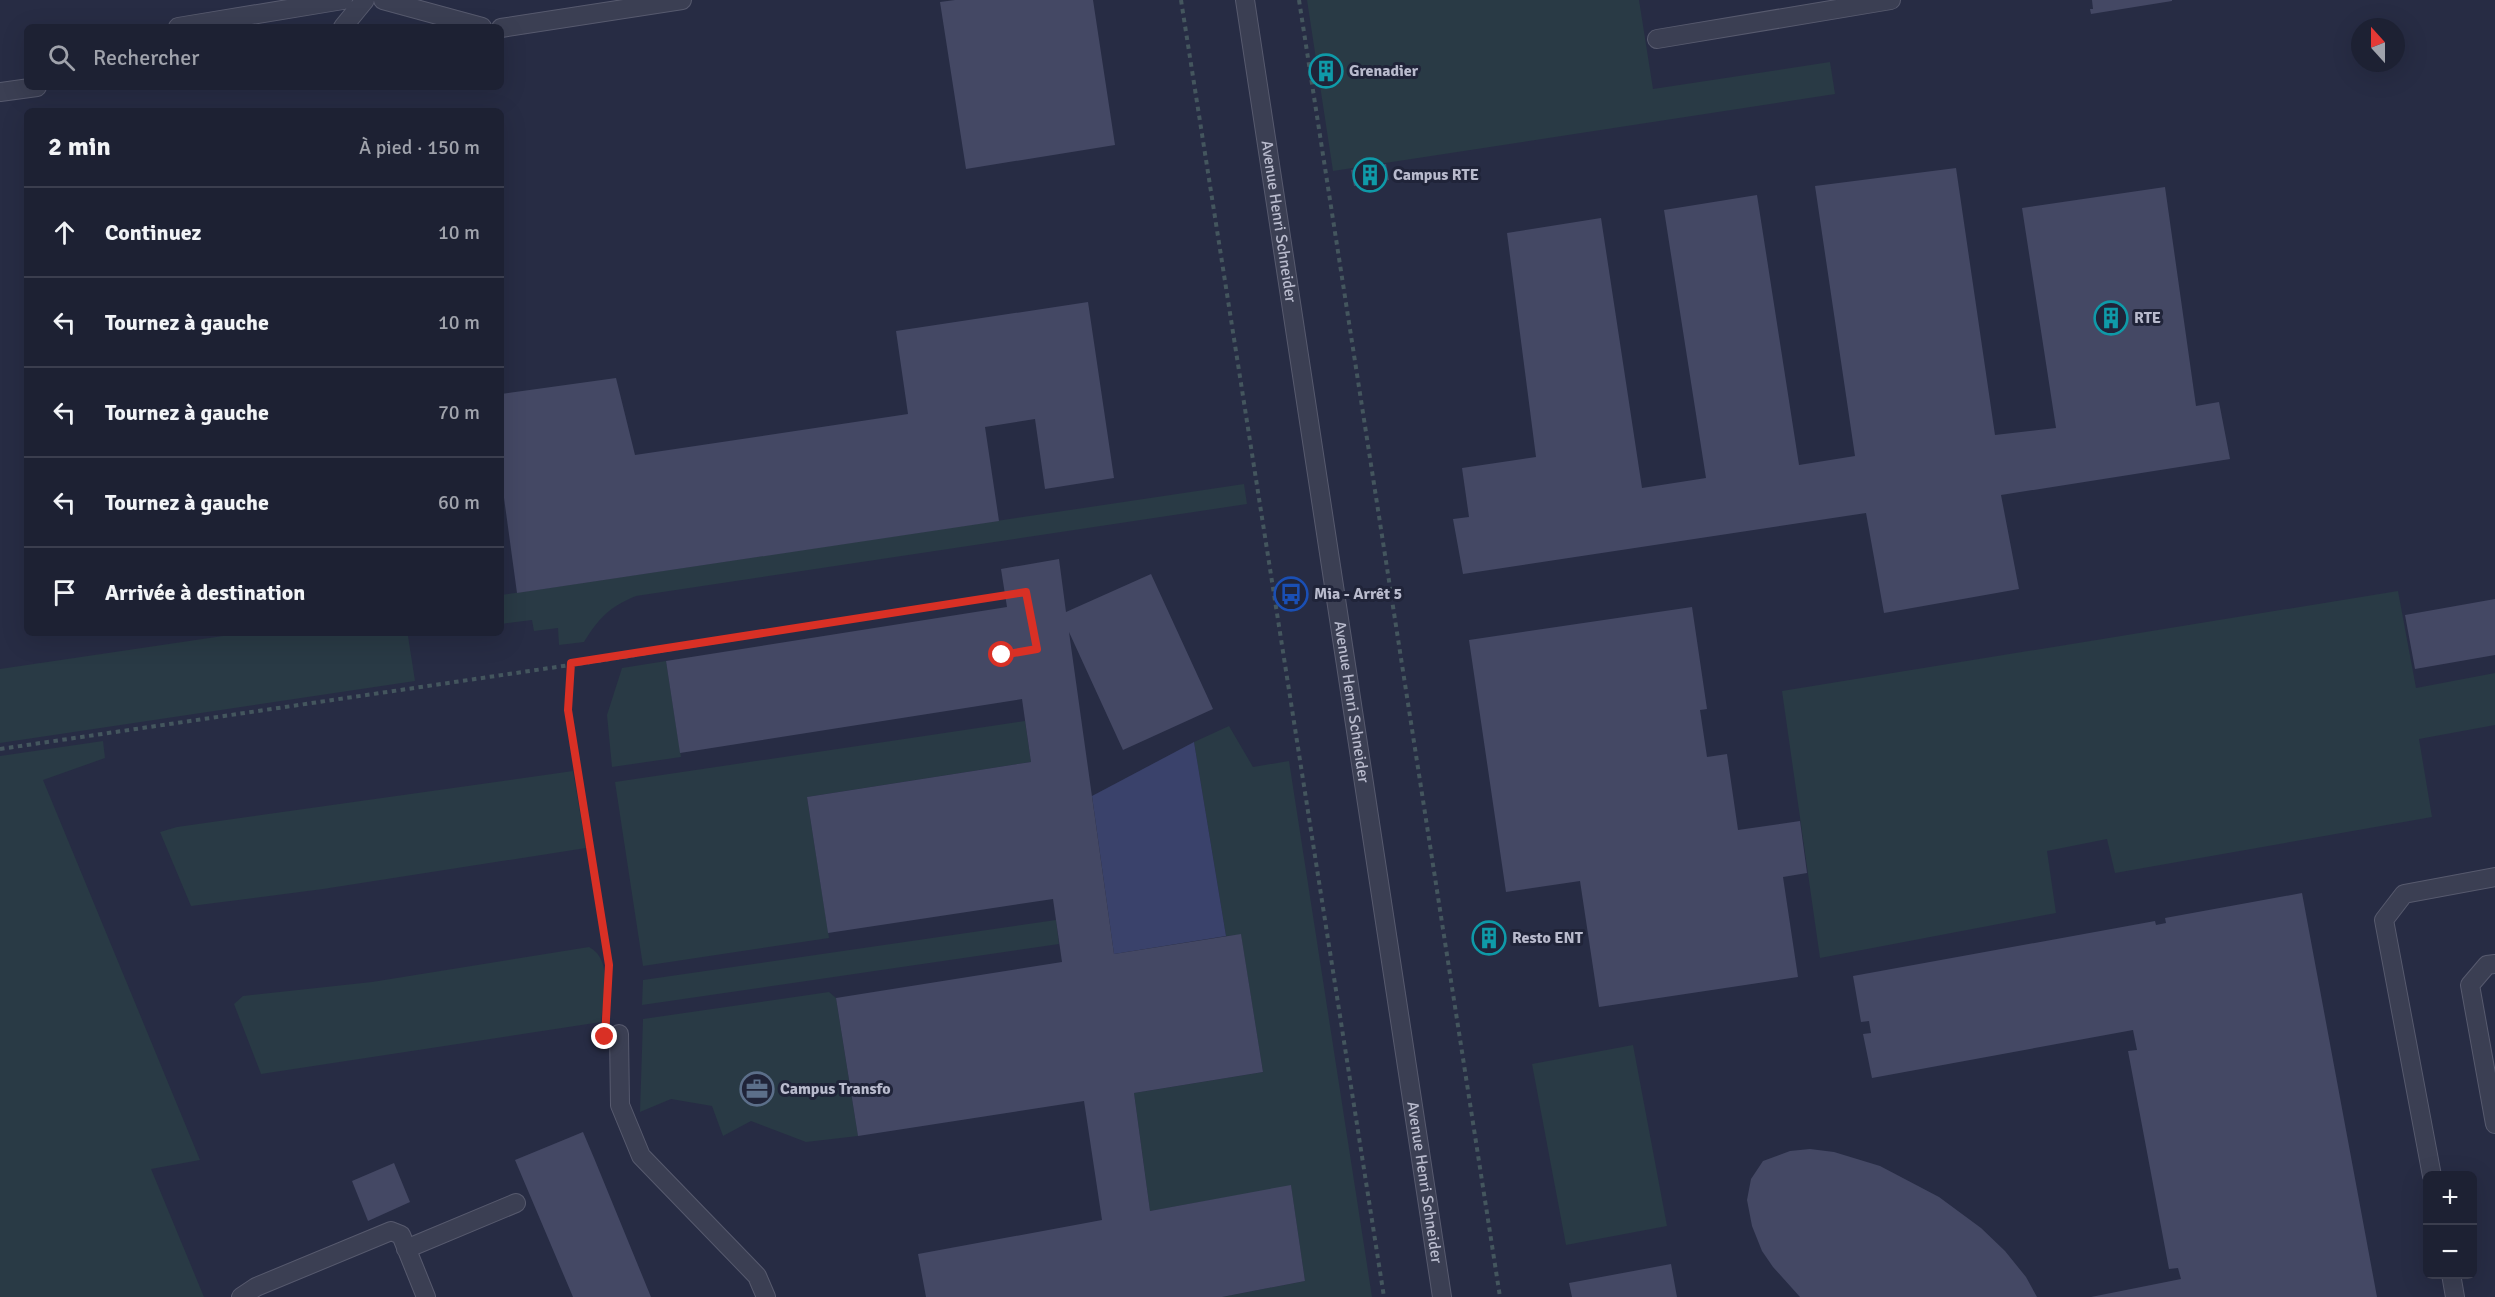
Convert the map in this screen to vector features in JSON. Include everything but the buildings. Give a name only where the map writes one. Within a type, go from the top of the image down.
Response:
[{"type":"street","points":[[196,24],[342,0]]},
{"type":"street","points":[[346,24],[365,0]]},
{"type":"street","points":[[383,0],[471,24]]},
{"type":"street","points":[[504,28],[682,0]]},
{"type":"street","name":"Avenue Henri Schneider","points":[[1245,0],[1442,1297]]},
{"type":"street","points":[[1657,39],[1826,5],[1891,0]]},
{"type":"street","points":[[0,92],[24,87]]},
{"type":"street","points":[[2431,1171],[2384,920],[2404,894],[2495,877]]},
{"type":"street","points":[[2495,964],[2487,965],[2470,985],[2495,1124]]},
{"type":"street","points":[[619,1034],[620,1105],[641,1155],[757,1276],[766,1297]]},
{"type":"street","points":[[406,1249],[516,1203]]},
{"type":"street","points":[[241,1297],[256,1287],[391,1232],[401,1235],[426,1297]]},
{"type":"street","points":[[2452,1279],[2455,1297]]},
{"type":"path","points":[[1181,0],[1384,1297]]},
{"type":"path","points":[[1299,0],[1500,1297]]},
{"type":"path","points":[[0,749],[1026,592],[1037,649],[1002,655]]},
{"type":"path","points":[[571,663],[568,710],[609,965],[606,1017]]},
{"type":"shaded area","points":[[1307,0],[1639,0],[1653,89],[1830,62],[1835,94],[1333,171]]},
{"type":"shaded area","points":[[1244,484],[1247,504],[636,596],[619,604],[606,614],[584,642],[559,645],[558,628],[534,631],[532,620],[504,624],[504,595]]},
{"type":"shaded area","points":[[2398,591],[2416,688],[2495,673],[2495,725],[2419,739],[2432,817],[2115,873],[2107,839],[2047,851],[2056,913],[1820,958],[1782,691]]},
{"type":"shaded area","points":[[223,636],[408,636],[415,681],[0,743],[0,669]]},
{"type":"shaded area","points":[[666,661],[681,757],[612,767],[607,715],[622,668]]},
{"type":"shaded area","points":[[1025,721],[1031,762],[807,797],[829,938],[643,966],[615,782]]},
{"type":"shaded area","points":[[1229,726],[1253,767],[1289,761],[1372,1297],[1222,1297],[1305,1281],[1291,1186],[1150,1211],[1134,1093],[1263,1072],[1241,935],[1226,936],[1194,742]]},
{"type":"shaded area","points":[[103,741],[105,758],[43,780],[200,1160],[151,1169],[204,1297],[0,1297],[0,756]]},
{"type":"shaded area","points":[[573,771],[586,848],[323,889],[191,906],[160,832],[177,827]]},
{"type":"shaded area","points":[[1056,920],[1059,944],[642,1005],[643,980]]},
{"type":"shaded area","points":[[589,947],[597,953],[604,970],[605,991],[601,1022],[261,1074],[234,1004],[243,996],[372,982]]},
{"type":"shaded area","points":[[829,992],[836,998],[858,1136],[806,1142],[751,1121],[723,1136],[712,1106],[671,1099],[640,1112],[643,1019]]},
{"type":"shaded area","points":[[1633,1045],[1667,1226],[1566,1245],[1532,1064]]},
{"type":"water","points":[[1194,742],[1226,936],[1114,954],[1092,796]]},
{"type":"place","name":"Grenadier","points":[[1326,71]]},
{"type":"place","name":"Campus RTE","points":[[1370,175]]},
{"type":"place","name":"RTE","points":[[2111,318]]},
{"type":"place","name":"Mia - Arrêt 5","points":[[1291,594]]},
{"type":"place","name":"Resto ENT","points":[[1489,938]]},
{"type":"place","name":"Campus Transfo","points":[[757,1089]]},
{"type":"route","points":[[605,1037],[609,965],[568,710],[571,663],[604,660],[1026,592],[1037,649],[1002,655]]}]
